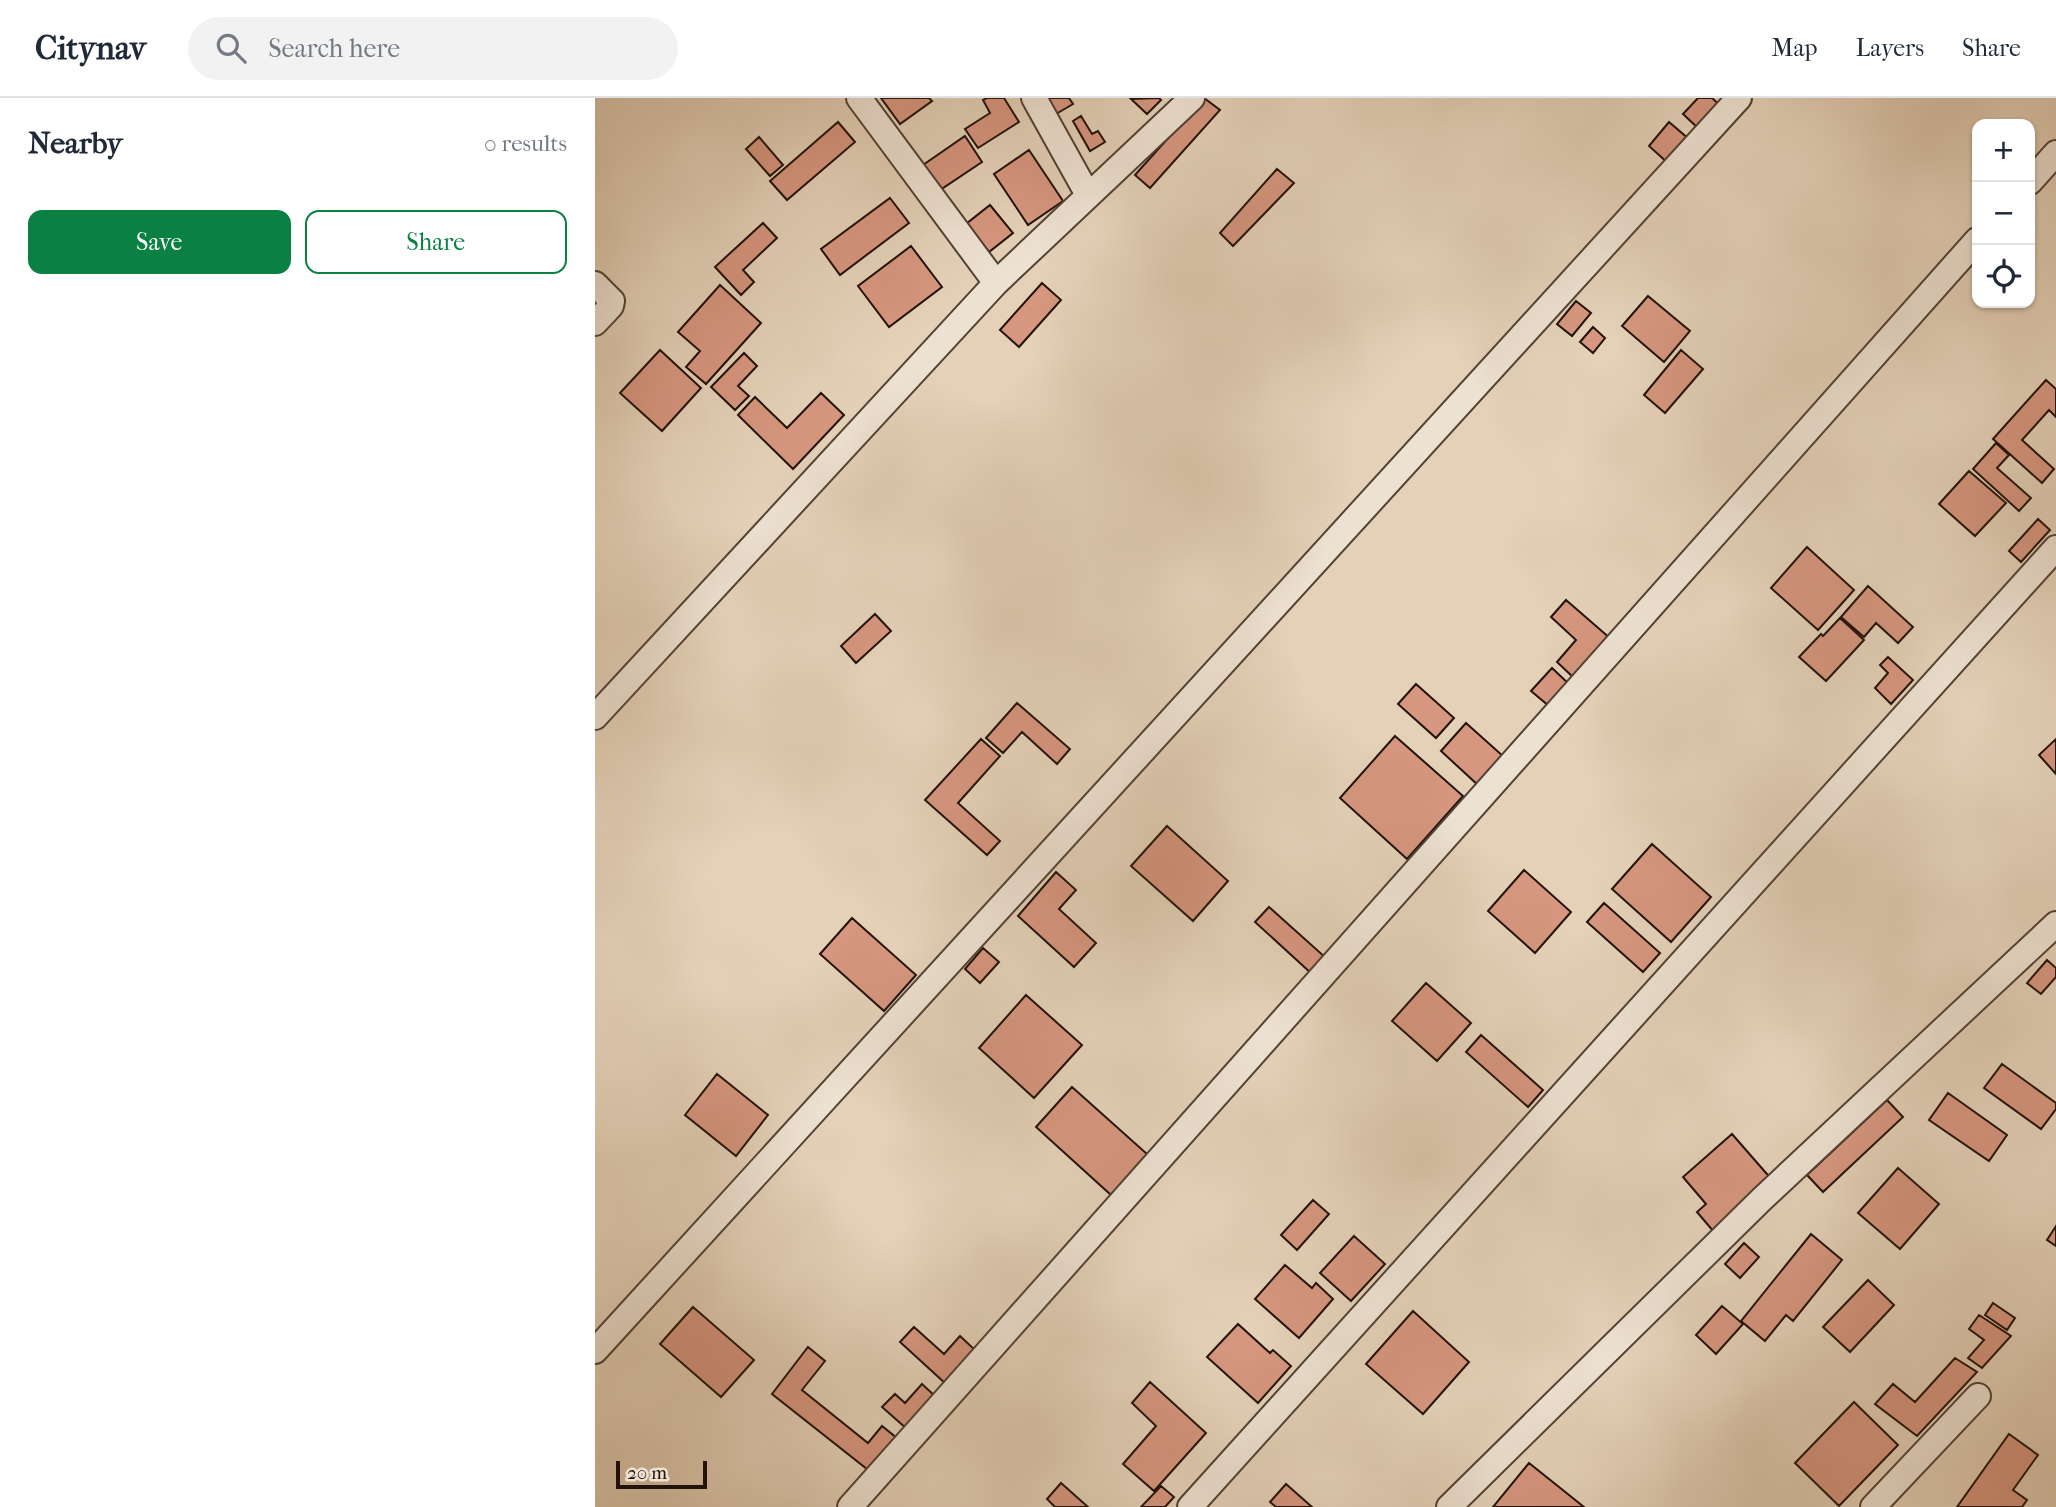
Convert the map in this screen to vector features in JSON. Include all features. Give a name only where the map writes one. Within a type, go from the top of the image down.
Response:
[{"type":"street","points":[[859,98],[996,283]]},
{"type":"street","points":[[1034,98],[1088,195]]},
{"type":"street","points":[[595,717],[996,283],[1192,98]]},
{"type":"street","points":[[595,1351],[1739,98]]},
{"type":"street","points":[[2035,176],[2056,153]]},
{"type":"street","points":[[850,1507],[1973,245]]},
{"type":"street","points":[[595,284],[612,301],[611,306],[595,323]]},
{"type":"street","points":[[1190,1507],[2056,548]]},
{"type":"street","points":[[1449,1507],[1762,1199],[2056,924]]},
{"type":"street","points":[[1873,1507],[1978,1396]]},
{"type":"building","points":[[881,98],[929,98],[932,101],[900,124]]},
{"type":"building","points":[[1004,98],[1019,122],[978,148],[965,129],[990,113],[983,100]]},
{"type":"building","points":[[1046,98],[1069,98],[1073,104],[1056,114]]},
{"type":"building","points":[[1204,98],[1220,110],[1150,188],[1135,175]]},
{"type":"building","points":[[1698,98],[1712,98],[1722,107],[1700,130],[1683,114]]},
{"type":"building","points":[[1131,99],[1161,100],[1147,114]]},
{"type":"building","points":[[1081,116],[1092,134],[1098,131],[1105,142],[1090,151],[1073,121]]},
{"type":"building","points":[[838,122],[855,142],[787,200],[770,181]]},
{"type":"building","points":[[1669,122],[1690,140],[1670,165],[1649,146]]},
{"type":"building","points":[[965,136],[982,162],[940,190],[923,165]]},
{"type":"building","points":[[759,137],[783,165],[770,176],[746,149]]},
{"type":"building","points":[[1029,150],[1063,201],[1028,225],[994,174]]},
{"type":"building","points":[[1277,169],[1294,183],[1233,246],[1220,233]]},
{"type":"building","points":[[890,198],[909,223],[840,275],[821,249]]},
{"type":"building","points":[[990,205],[1013,233],[989,252],[966,224]]},
{"type":"building","points":[[763,223],[777,238],[743,270],[754,282],[741,295],[715,267]]},
{"type":"building","points":[[911,246],[942,287],[889,327],[858,286]]},
{"type":"building","points":[[1042,283],[1061,300],[1019,347],[1000,330]]},
{"type":"building","points":[[720,285],[761,323],[706,384],[686,367],[700,351],[678,332]]},
{"type":"building","points":[[1648,296],[1690,331],[1664,362],[1622,326]]},
{"type":"building","points":[[1576,301],[1591,313],[1572,336],[1557,324]]},
{"type":"building","points":[[1593,327],[1605,338],[1593,353],[1580,342]]},
{"type":"building","points":[[660,350],[701,388],[662,431],[620,393]]},
{"type":"building","points":[[1681,350],[1703,369],[1665,413],[1644,395]]},
{"type":"building","points":[[744,353],[757,366],[738,386],[749,396],[735,410],[711,387]]},
{"type":"building","points":[[2046,380],[2056,389],[2056,417],[2049,410],[2022,440],[2054,469],[2042,483],[1993,439]]},
{"type":"building","points":[[821,393],[844,415],[793,469],[738,415],[755,397],[787,428]]},
{"type":"building","points":[[1996,443],[2009,455],[1997,468],[2031,498],[2019,511],[1973,469]]},
{"type":"building","points":[[1969,471],[2006,503],[1975,536],[1939,504]]},
{"type":"building","points":[[2038,519],[2050,530],[2021,562],[2009,551]]},
{"type":"building","points":[[1807,547],[1854,590],[1818,630],[1771,588]]},
{"type":"building","points":[[1868,586],[1913,627],[1898,643],[1876,623],[1864,637],[1841,617]]},
{"type":"building","points":[[1566,600],[1611,639],[1575,679],[1557,662],[1576,640],[1551,617]]},
{"type":"building","points":[[875,614],[891,631],[856,663],[841,646]]},
{"type":"building","points":[[1840,618],[1864,640],[1826,681],[1799,657]]},
{"type":"building","points":[[1888,657],[1913,680],[1891,704],[1875,688],[1888,673],[1880,665]]},
{"type":"building","points":[[1552,668],[1569,684],[1549,706],[1531,691]]},
{"type":"building","points":[[1416,684],[1454,718],[1436,738],[1398,704]]},
{"type":"building","points":[[1017,703],[1070,749],[1057,764],[1022,732],[1003,753],[986,738]]},
{"type":"building","points":[[1466,723],[1504,757],[1479,786],[1441,751]]},
{"type":"building","points":[[1395,736],[1463,796],[1407,859],[1340,798]]},
{"type":"building","points":[[981,739],[1000,756],[958,803],[1000,841],[987,855],[925,800]]},
{"type":"building","points":[[2056,739],[2056,774],[2039,755]]},
{"type":"building","points":[[1167,826],[1228,881],[1193,921],[1131,866]]},
{"type":"building","points":[[1652,844],[1711,897],[1671,942],[1612,889]]},
{"type":"building","points":[[1524,870],[1571,912],[1535,953],[1488,911]]},
{"type":"building","points":[[1056,872],[1076,890],[1059,909],[1096,943],[1074,967],[1018,916]]},
{"type":"building","points":[[1604,903],[1660,953],[1643,972],[1587,922]]},
{"type":"building","points":[[1269,907],[1326,958],[1312,974],[1255,922]]},
{"type":"building","points":[[852,918],[916,975],[884,1011],[820,954]]},
{"type":"building","points":[[983,948],[999,962],[980,983],[965,969]]},
{"type":"building","points":[[2047,960],[2056,968],[2056,977],[2041,994],[2027,983]]},
{"type":"building","points":[[1426,983],[1471,1023],[1437,1061],[1392,1021]]},
{"type":"building","points":[[1026,995],[1082,1045],[1034,1098],[979,1048]]},
{"type":"building","points":[[1481,1035],[1543,1090],[1528,1107],[1466,1052]]},
{"type":"building","points":[[2002,1064],[2056,1103],[2056,1109],[2041,1129],[1984,1088]]},
{"type":"building","points":[[717,1074],[768,1115],[736,1156],[685,1115]]},
{"type":"building","points":[[1072,1087],[1147,1154],[1111,1195],[1036,1127]]},
{"type":"building","points":[[1948,1093],[2007,1135],[1989,1161],[1929,1120]]},
{"type":"building","points":[[1887,1100],[1903,1117],[1823,1192],[1807,1175]]},
{"type":"building","points":[[1732,1134],[1773,1181],[1714,1232],[1697,1212],[1706,1204],[1683,1177]]},
{"type":"building","points":[[1898,1168],[1939,1204],[1900,1249],[1858,1213]]},
{"type":"building","points":[[1313,1200],[1329,1214],[1297,1250],[1281,1235]]},
{"type":"building","points":[[2056,1226],[2056,1246],[2047,1240]]},
{"type":"building","points":[[1811,1234],[1842,1260],[1793,1321],[1786,1315],[1765,1341],[1741,1321]]},
{"type":"building","points":[[1354,1236],[1385,1264],[1351,1301],[1320,1273]]},
{"type":"building","points":[[1744,1243],[1759,1257],[1740,1278],[1725,1264]]},
{"type":"building","points":[[1285,1265],[1312,1288],[1316,1283],[1333,1299],[1299,1338],[1255,1299]]},
{"type":"building","points":[[1868,1280],[1894,1305],[1850,1352],[1823,1327]]},
{"type":"building","points":[[1993,1303],[2015,1318],[2007,1330],[1985,1315]]},
{"type":"building","points":[[1722,1306],[1743,1324],[1716,1354],[1696,1335]]},
{"type":"building","points":[[693,1307],[754,1360],[721,1397],[660,1344]]},
{"type":"building","points":[[1413,1311],[1469,1362],[1423,1414],[1366,1364]]},
{"type":"building","points":[[1979,1315],[2011,1336],[1982,1368],[1968,1358],[1984,1340],[1969,1329]]},
{"type":"building","points":[[1238,1324],[1270,1353],[1273,1350],[1291,1366],[1258,1403],[1207,1357]]},
{"type":"building","points":[[914,1327],[944,1354],[960,1336],[976,1351],[946,1384],[900,1342]]},
{"type":"building","points":[[808,1347],[825,1361],[802,1390],[868,1443],[882,1426],[898,1439],[872,1473],[772,1394]]},
{"type":"building","points":[[1955,1358],[1977,1372],[1917,1436],[1875,1404],[1893,1384],[1915,1402]]},
{"type":"building","points":[[1150,1382],[1206,1433],[1154,1491],[1123,1464],[1156,1426],[1132,1403]]},
{"type":"building","points":[[922,1384],[936,1397],[907,1429],[882,1407],[895,1394],[905,1403]]},
{"type":"building","points":[[1854,1402],[1898,1445],[1839,1506],[1795,1463]]},
{"type":"building","points":[[2009,1434],[2038,1455],[2013,1490],[2027,1500],[2022,1507],[1957,1507]]},
{"type":"building","points":[[1529,1463],[1584,1507],[1493,1507]]},
{"type":"building","points":[[1061,1483],[1088,1507],[1055,1507],[1047,1499]]},
{"type":"building","points":[[1286,1484],[1312,1507],[1276,1507],[1270,1502]]},
{"type":"building","points":[[1161,1486],[1174,1497],[1165,1507],[1141,1507]]}]
